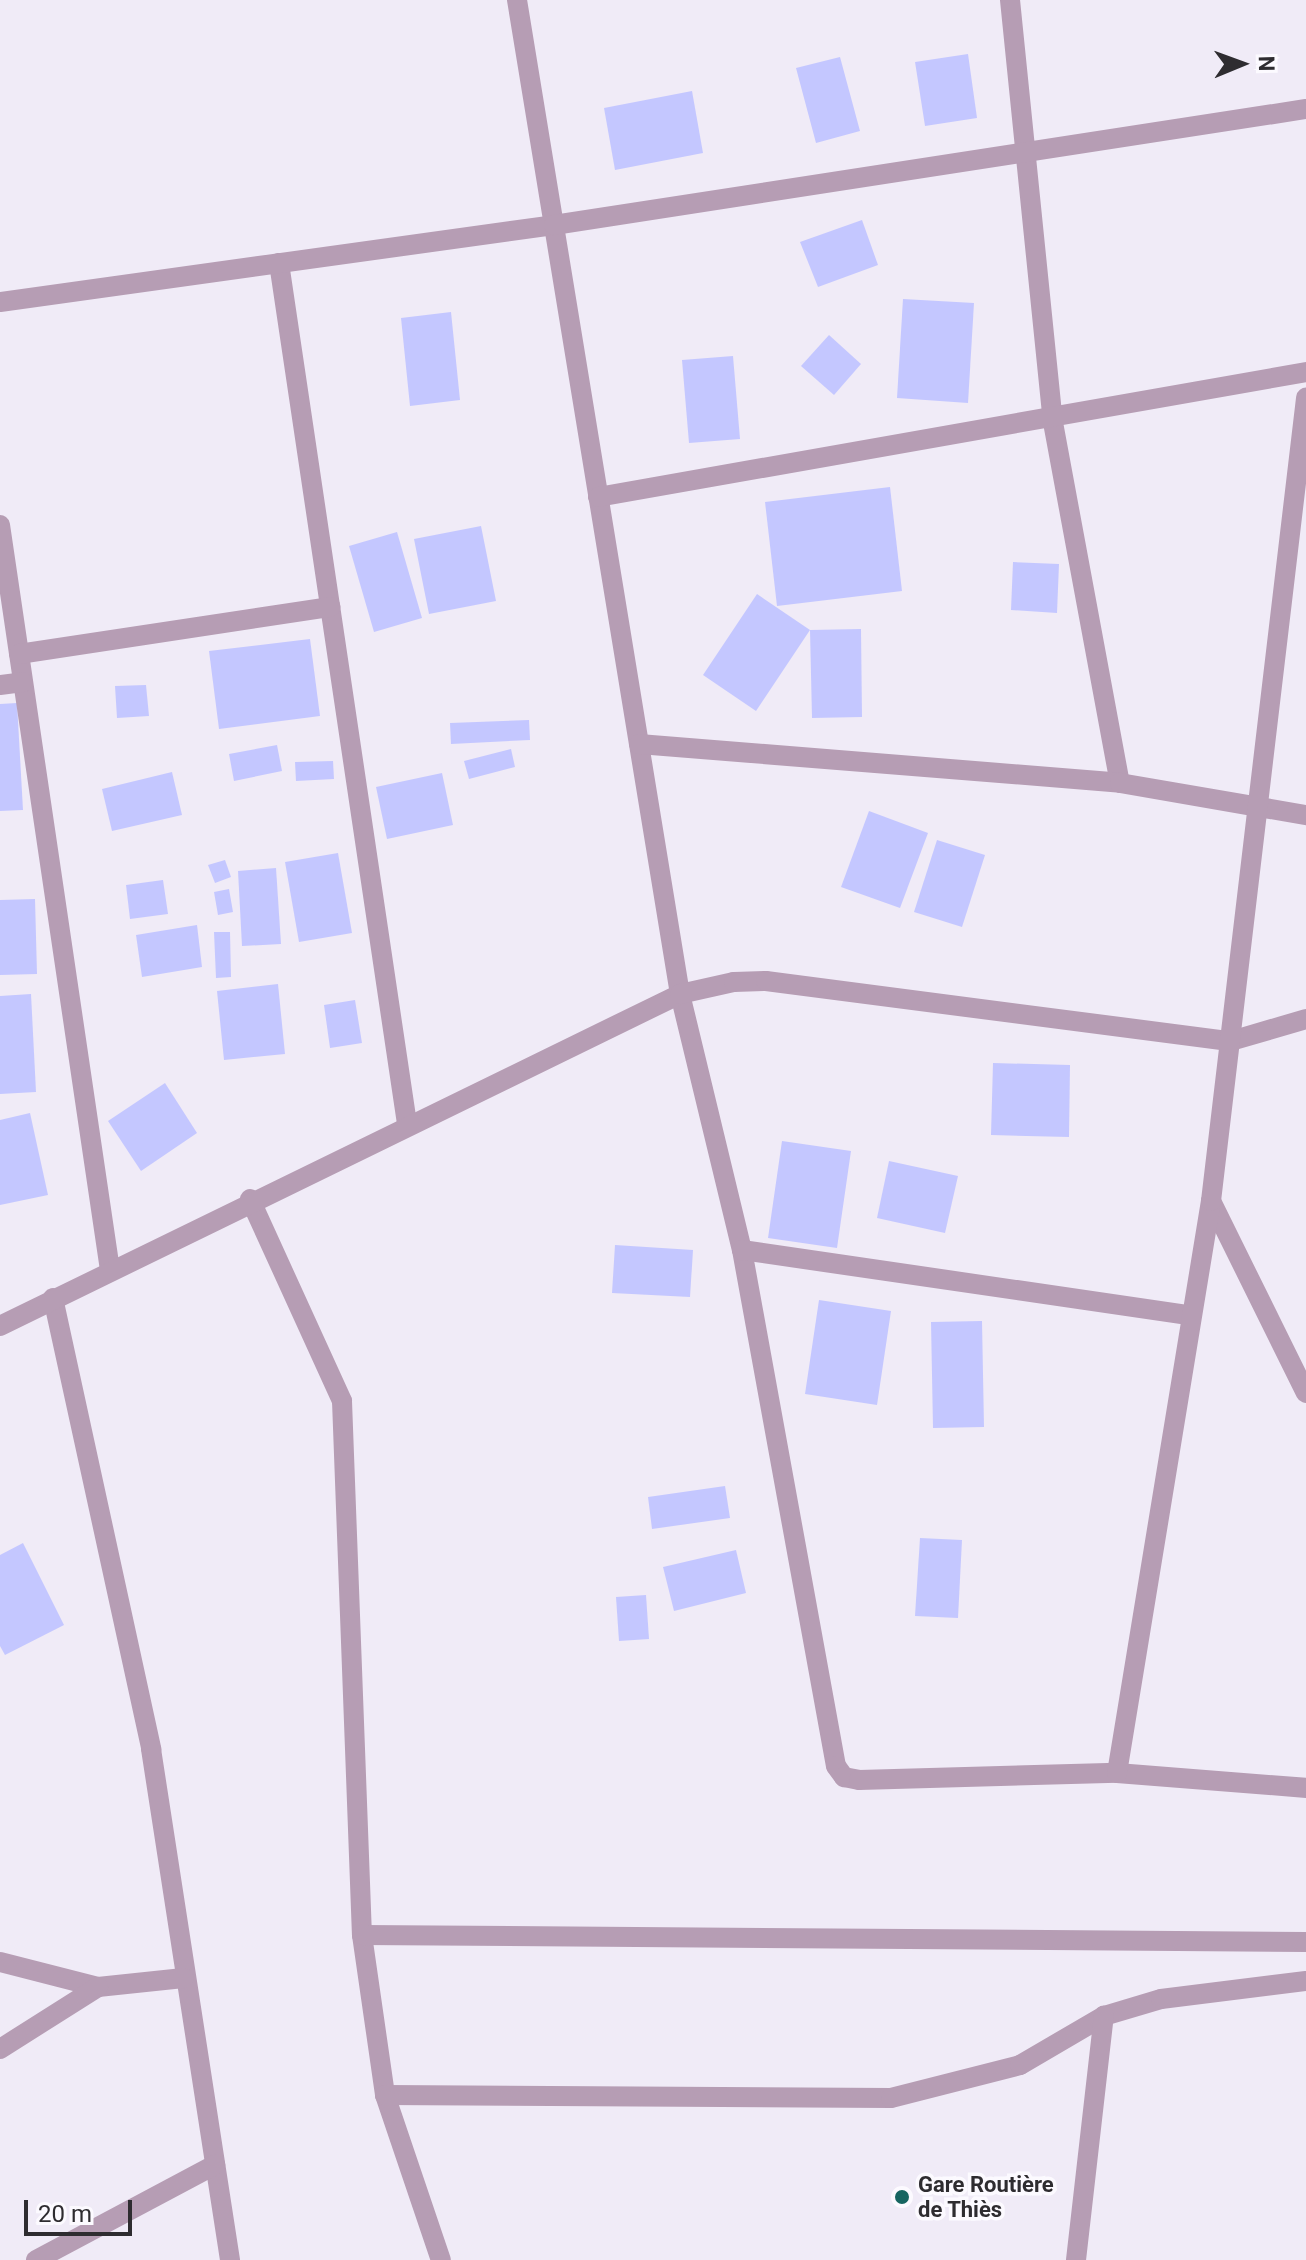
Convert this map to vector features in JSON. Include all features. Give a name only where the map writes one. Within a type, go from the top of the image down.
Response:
[{"type":"street","points":[[517,0],[680,994],[742,1250],[836,1766],[844,1777],[859,1780],[1117,1773],[1306,1788]]},
{"type":"street","points":[[1010,0],[1052,417],[1120,783]]},
{"type":"street","points":[[0,302],[554,225],[1306,109]]},
{"type":"street","points":[[279,263],[407,1124]]},
{"type":"street","points":[[598,497],[1306,372]]},
{"type":"street","points":[[1117,1773],[1211,1201],[1255,808],[1306,398]]},
{"type":"street","points":[[0,525],[110,1270]]},
{"type":"street","points":[[19,654],[330,607]]},
{"type":"street","points":[[0,685],[23,682]]},
{"type":"street","points":[[639,744],[1120,783],[1306,815]]},
{"type":"street","points":[[0,1326],[250,1199],[680,994],[734,982],[766,981],[1231,1041],[1306,1019]]},
{"type":"street","points":[[250,1199],[342,1401],[362,1935],[385,2095],[441,2260]]},
{"type":"street","points":[[1211,1201],[1306,1393]]},
{"type":"street","points":[[742,1250],[1190,1315]]},
{"type":"street","points":[[53,1298],[151,1749],[230,2260]]},
{"type":"street","points":[[362,1935],[1306,1942]]},
{"type":"street","points":[[0,1962],[98,1987],[184,1978]]},
{"type":"street","points":[[385,2095],[891,2098],[1020,2065],[1104,2016],[1161,1999],[1306,1981]]},
{"type":"street","points":[[0,2049],[98,1987]]},
{"type":"street","points":[[1076,2260],[1104,2016]]},
{"type":"street","points":[[36,2260],[215,2165]]},
{"type":"building","points":[[968,54],[977,118],[925,126],[915,62]]},
{"type":"building","points":[[840,57],[860,131],[816,143],[796,68]]},
{"type":"building","points":[[692,91],[703,153],[615,170],[604,108]]},
{"type":"building","points":[[862,220],[878,265],[818,287],[800,242]]},
{"type":"building","points":[[903,299],[974,303],[968,403],[897,398]]},
{"type":"building","points":[[451,312],[460,400],[410,406],[401,318]]},
{"type":"building","points":[[829,335],[861,364],[834,395],[801,366]]},
{"type":"building","points":[[733,356],[740,439],[689,443],[682,360]]},
{"type":"building","points":[[890,487],[902,591],[777,606],[765,502]]},
{"type":"building","points":[[481,526],[496,601],[429,614],[414,539]]},
{"type":"building","points":[[397,532],[422,618],[374,632],[349,546]]},
{"type":"building","points":[[1013,562],[1059,564],[1057,613],[1011,610]]},
{"type":"building","points":[[757,594],[810,630],[756,711],[703,675]]},
{"type":"building","points":[[861,629],[862,717],[812,718],[810,630]]},
{"type":"building","points":[[310,639],[320,716],[219,729],[209,651]]},
{"type":"building","points":[[146,685],[149,716],[117,718],[115,686]]},
{"type":"building","points":[[17,703],[23,810],[0,811],[0,704]]},
{"type":"building","points":[[529,720],[530,740],[451,744],[450,723]]},
{"type":"building","points":[[277,745],[282,771],[234,781],[229,754]]},
{"type":"building","points":[[511,749],[515,767],[469,779],[464,761]]},
{"type":"building","points":[[333,761],[334,779],[296,781],[295,762]]},
{"type":"building","points":[[172,772],[182,815],[112,831],[102,789]]},
{"type":"building","points":[[442,773],[453,825],[387,839],[376,787]]},
{"type":"building","points":[[869,811],[928,833],[900,908],[841,887]]},
{"type":"building","points":[[937,840],[985,855],[962,927],[914,912]]},
{"type":"building","points":[[338,853],[352,933],[299,942],[285,862]]},
{"type":"building","points":[[225,860],[231,877],[215,883],[208,865]]},
{"type":"building","points":[[276,868],[281,944],[242,946],[238,871]]},
{"type":"building","points":[[163,880],[168,914],[130,919],[126,885]]},
{"type":"building","points":[[229,889],[233,912],[218,915],[214,892]]},
{"type":"building","points":[[35,899],[37,974],[0,975],[0,900]]},
{"type":"building","points":[[197,925],[202,967],[142,977],[136,935]]},
{"type":"building","points":[[214,932],[230,932],[231,977],[216,978]]},
{"type":"building","points":[[278,984],[285,1054],[224,1060],[217,991]]},
{"type":"building","points":[[31,994],[36,1092],[0,1094],[0,996]]},
{"type":"building","points":[[355,1000],[362,1043],[330,1048],[324,1005]]},
{"type":"building","points":[[993,1063],[1070,1065],[1069,1137],[991,1135]]},
{"type":"building","points":[[165,1083],[197,1133],[141,1171],[108,1121]]},
{"type":"building","points":[[30,1113],[48,1195],[0,1205],[0,1120]]},
{"type":"building","points":[[782,1141],[851,1151],[837,1248],[768,1238]]},
{"type":"building","points":[[889,1161],[958,1176],[945,1233],[877,1218]]},
{"type":"building","points":[[615,1245],[693,1250],[690,1297],[612,1293]]},
{"type":"building","points":[[819,1300],[891,1311],[877,1405],[805,1394]]},
{"type":"building","points":[[982,1321],[984,1427],[933,1428],[931,1322]]},
{"type":"building","points":[[725,1486],[730,1518],[652,1529],[648,1497]]},
{"type":"building","points":[[920,1538],[962,1540],[958,1618],[915,1616]]},
{"type":"building","points":[[23,1543],[64,1625],[5,1655],[0,1646],[0,1555]]},
{"type":"building","points":[[736,1550],[746,1593],[674,1611],[663,1567]]},
{"type":"building","points":[[646,1595],[649,1639],[619,1641],[616,1597]]},
{"type":"place","name":"Gare Routière de Thiès","points":[[902,2197]]}]
